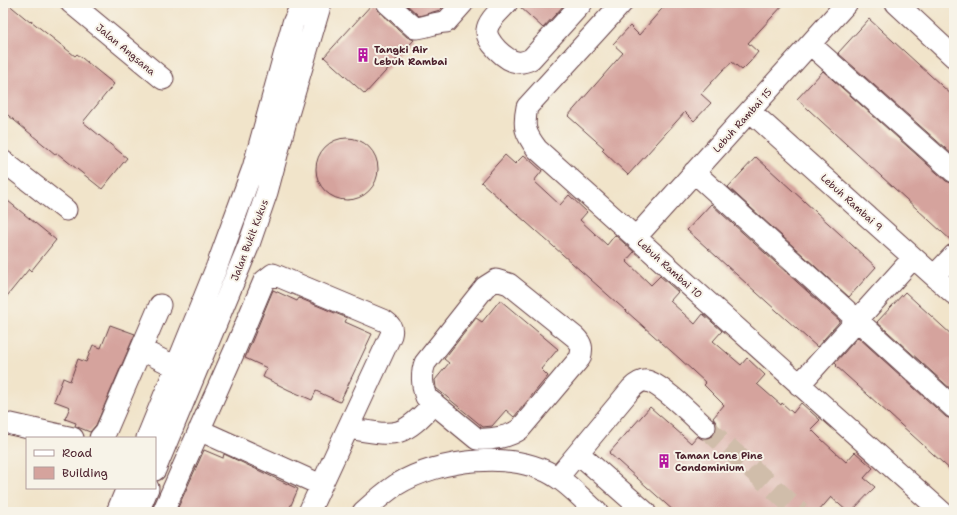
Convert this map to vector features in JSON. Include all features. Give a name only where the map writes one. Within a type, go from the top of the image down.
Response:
[{"type":"street","name":"Jalan Angsana","points":[[71,3],[163,79]]},
{"type":"street","name":"Jalan Bukit Kukus","points":[[156,467],[185,372],[253,168],[293,23],[302,3]]},
{"type":"street","name":"Jalan Bukit Kukus","points":[[148,437],[185,372],[248,247],[267,192],[286,121],[321,3]]},
{"type":"street","points":[[387,3],[414,28],[425,28],[435,22],[446,22],[463,3]]},
{"type":"street","points":[[507,3],[491,21],[487,28],[487,36],[489,42],[509,59],[516,62],[525,62],[531,59],[582,3]]},
{"type":"street","name":"Lebuh Rambai 10","points":[[622,3],[527,107],[524,123],[527,136],[537,149],[942,512]]},
{"type":"street","name":"Lebuh Rambai 15","points":[[636,237],[847,3]]},
{"type":"street","points":[[896,3],[954,57]]},
{"type":"street","points":[[810,44],[954,172]]},
{"type":"street","name":"Lebuh Rambai 9","points":[[750,111],[954,294]]},
{"type":"street","points":[[3,161],[66,210]]},
{"type":"street","points":[[694,172],[954,408]]},
{"type":"street","points":[[934,276],[954,255]]},
{"type":"street","points":[[799,385],[913,258]]},
{"type":"street","points":[[163,512],[264,281],[273,274],[390,324],[392,330],[391,336],[309,512]]},
{"type":"street","points":[[503,281],[509,284],[581,344],[583,350],[580,358],[515,433],[485,440],[477,438],[434,403],[426,397],[423,390],[425,363],[490,282],[503,281]]},
{"type":"street","points":[[101,437],[106,431],[160,305]]},
{"type":"street","points":[[142,350],[185,372]]},
{"type":"street","points":[[558,477],[631,389],[637,384],[645,381],[656,384],[705,427]]},
{"type":"street","points":[[348,428],[382,434],[406,430],[416,423],[434,403]]},
{"type":"street","points":[[11,424],[69,437]]},
{"type":"street","points":[[199,430],[321,485]]},
{"type":"street","points":[[578,453],[644,512]]},
{"type":"street","points":[[363,512],[377,498],[397,484],[425,471],[454,464],[488,460],[518,462],[558,477],[597,512]]},
{"type":"street","points":[[117,512],[127,489]]},
{"type":"street","points":[[138,512],[148,489]]},
{"type":"street","points":[[948,512],[954,508]]},
{"type":"building","points":[[3,3],[7,3],[75,56],[77,54],[114,84],[83,122],[127,158],[102,189],[57,153],[55,154],[3,111]]},
{"type":"building","name":"Tangki Air Lebuh Rambai","points":[[373,3],[375,3],[379,12],[407,37],[414,40],[365,94],[324,57]]},
{"type":"building","points":[[405,3],[447,3],[440,10],[419,16]]},
{"type":"building","points":[[519,3],[566,3],[543,28],[519,6]]},
{"type":"building","points":[[667,3],[785,3],[748,43],[758,52],[750,62],[742,70],[732,62],[722,71],[701,94],[711,103],[694,121],[685,112],[628,175],[602,150],[604,148],[568,116],[623,53],[613,44],[630,26],[639,35]]},
{"type":"building","points":[[869,19],[954,97],[954,156],[838,53]]},
{"type":"building","points":[[823,71],[946,181],[954,184],[954,243],[797,99]]},
{"type":"building","points":[[341,138],[353,138],[369,147],[376,157],[378,169],[376,181],[369,191],[353,200],[341,200],[330,195],[321,186],[316,175],[316,163],[321,152],[330,143]]},
{"type":"building","points":[[505,155],[515,164],[524,155],[542,171],[534,181],[560,205],[569,195],[587,212],[580,220],[607,245],[615,235],[634,252],[626,261],[651,285],[660,276],[678,292],[670,301],[695,324],[703,314],[722,331],[713,341],[741,365],[747,358],[765,375],[757,384],[781,405],[782,403],[793,413],[801,403],[820,420],[811,429],[846,462],[855,452],[873,468],[864,478],[875,487],[851,512],[848,512],[831,497],[818,512],[675,512],[609,453],[650,407],[691,443],[697,436],[702,439],[708,439],[714,435],[717,429],[717,424],[713,418],[724,405],[704,385],[706,383],[680,359],[481,182]]},
{"type":"building","points":[[756,157],[876,267],[849,297],[728,187]]},
{"type":"building","points":[[3,197],[56,240],[31,271],[29,269],[3,301]]},
{"type":"building","points":[[711,204],[840,321],[817,347],[687,230]]},
{"type":"building","points":[[273,290],[297,301],[299,298],[347,318],[345,322],[372,334],[340,402],[316,391],[312,400],[289,390],[263,377],[267,368],[245,358]]},
{"type":"building","points":[[905,292],[954,337],[954,392],[877,322]]},
{"type":"building","points":[[500,300],[558,349],[541,369],[548,376],[514,417],[506,410],[492,426],[483,427],[436,388],[435,380],[449,363],[444,359],[476,318],[482,322]]},
{"type":"building","points":[[110,325],[135,334],[96,425],[90,432],[75,426],[76,423],[65,419],[70,407],[54,401],[63,378],[70,381],[78,359],[86,362],[93,345],[101,348]]},
{"type":"building","points":[[858,337],[946,417],[954,420],[954,473],[836,366],[837,365],[835,363]]},
{"type":"building","points":[[204,450],[223,458],[224,454],[298,489],[288,512],[176,512]]},
{"type":"tunnel","points":[[705,427],[800,512]]},
{"type":"place","name":"Tangki Air Lebuh Rambai","points":[[363,55]]},
{"type":"place","name":"Taman Lone Pine Condominium","points":[[664,461]]}]
